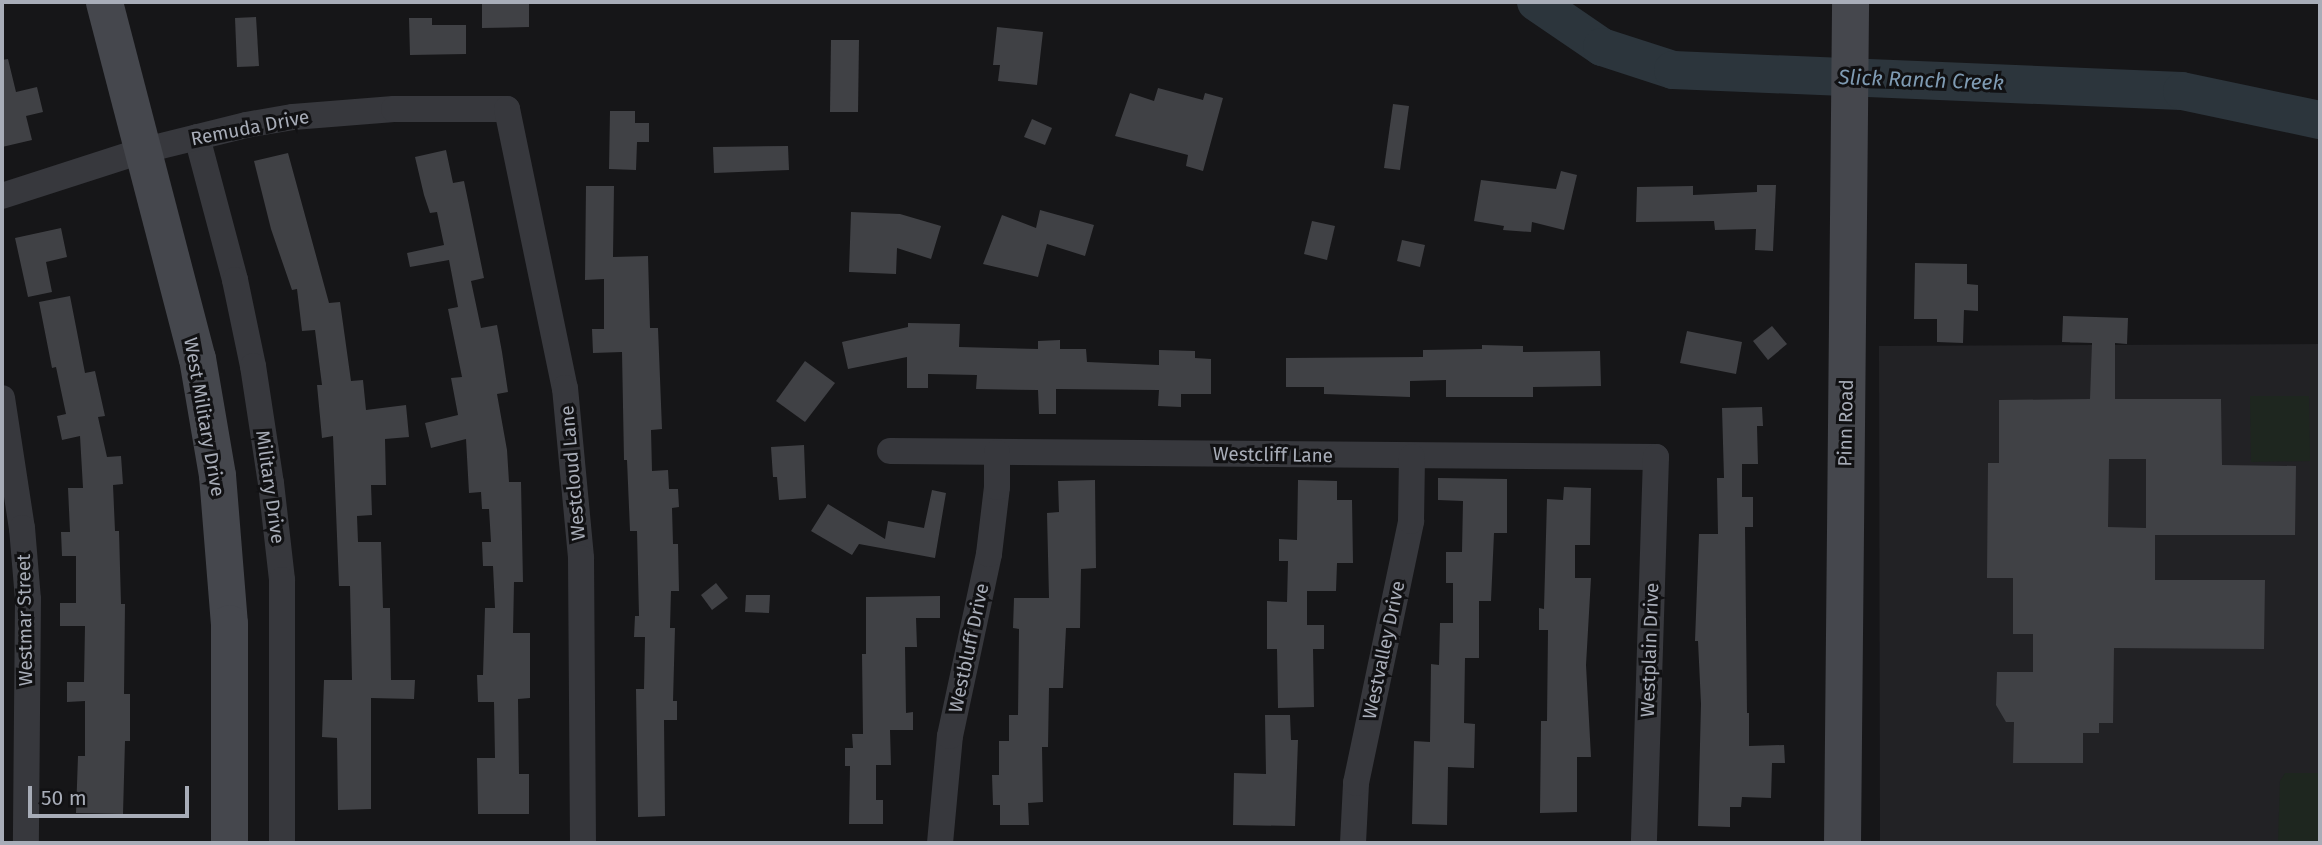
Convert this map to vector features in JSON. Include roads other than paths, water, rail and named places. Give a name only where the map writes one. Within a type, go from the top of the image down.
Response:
[{"type":"main road","name":"West Military Drive","points":[[104,2],[197,359],[217,475],[229,623],[229,843]]},
{"type":"main road","name":"Pinn Road","points":[[1842,843],[1850,17]]},
{"type":"street","name":"Remuda Drive","points":[[2,196],[141,150],[246,124],[304,116],[394,109],[507,109]]},
{"type":"street","name":"Westcloud Lane","points":[[507,109],[565,388],[581,558],[583,843]]},
{"type":"street","name":"Military Drive","points":[[197,137],[253,366],[271,484],[282,580],[284,635],[282,843]]},
{"type":"street","name":"Westmar Street","points":[[2,398],[13,545],[28,598],[26,843]]},
{"type":"street","name":"Westcliff Lane","points":[[890,452],[1656,457]]},
{"type":"street","name":"Westbluff Drive","points":[[940,843],[950,736],[989,554],[997,487],[997,453]]},
{"type":"street","name":"Westvalley Drive","points":[[1353,843],[1356,783],[1411,521],[1412,457]]},
{"type":"street","name":"Westplain Drive","points":[[1644,843],[1656,457]]},
{"type":"waterway","name":"Slick Ranch Creek","points":[[1536,2],[1602,47],[1673,70],[2182,91],[2320,120]]}]
